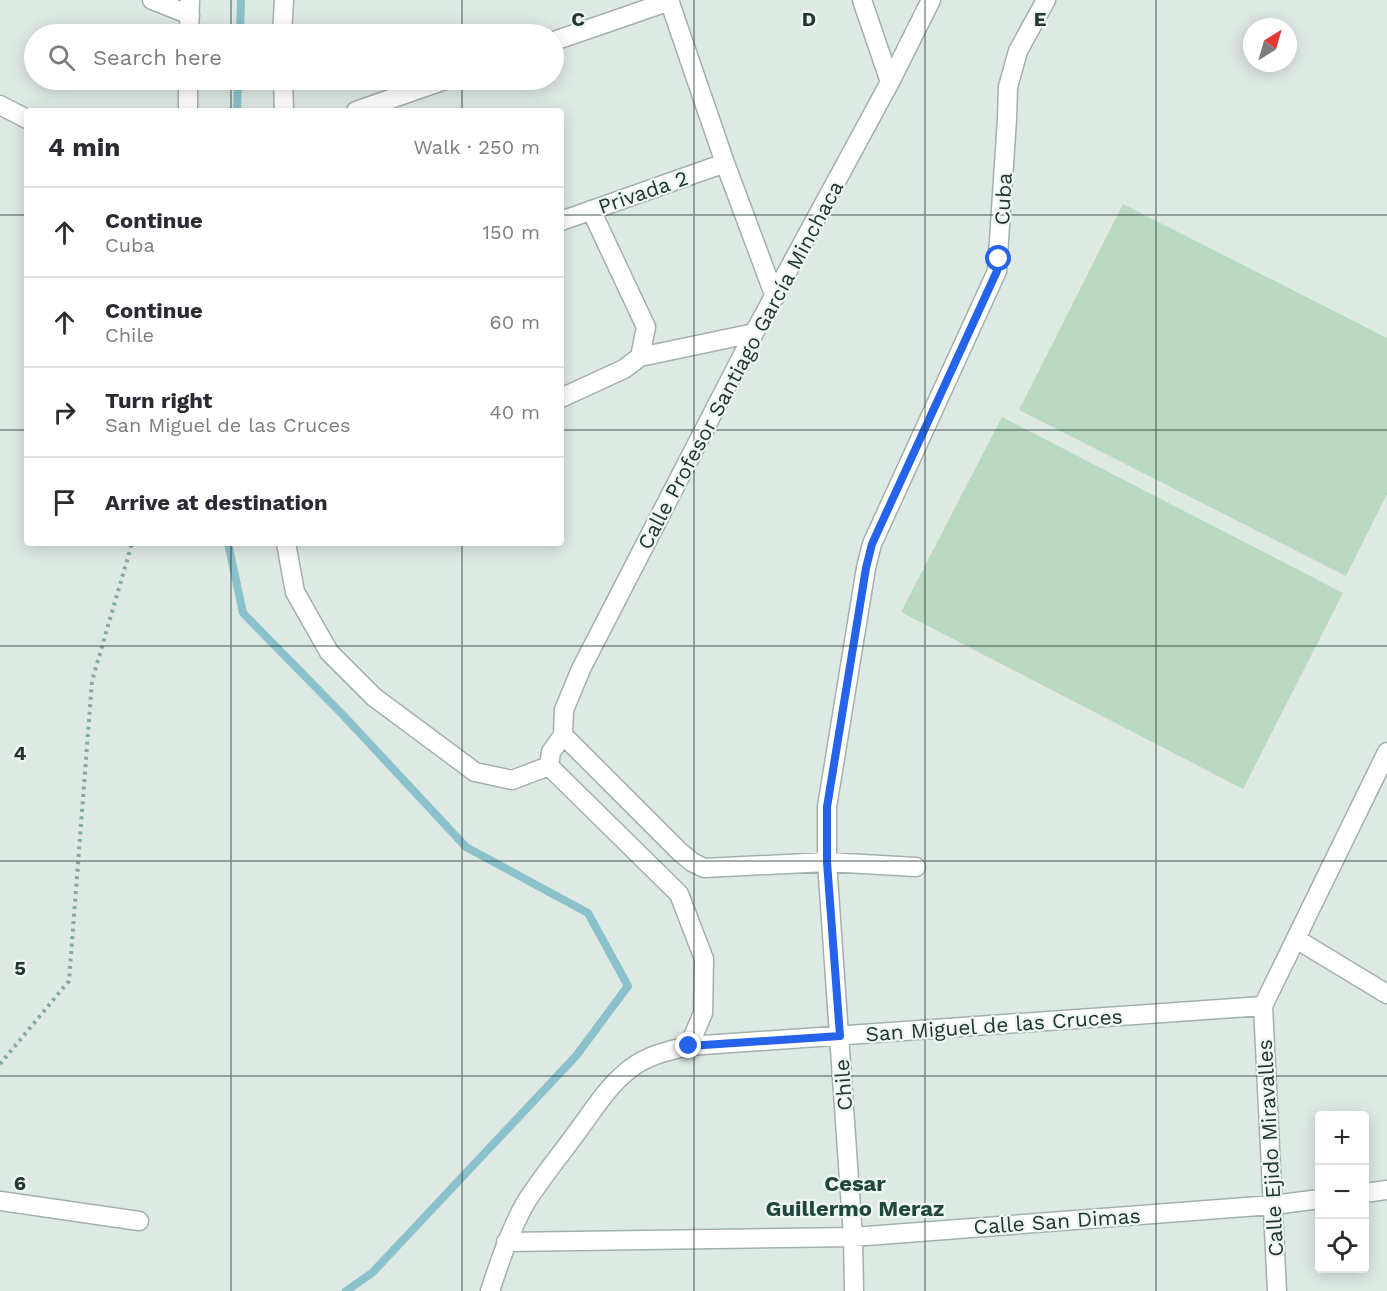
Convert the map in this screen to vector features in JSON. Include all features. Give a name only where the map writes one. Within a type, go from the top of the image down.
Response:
[{"type":"street","points":[[152,0],[190,8],[189,24]]},
{"type":"street","points":[[283,24],[284,0]]},
{"type":"street","points":[[564,37],[670,0],[725,163],[775,297]]},
{"type":"street","points":[[862,0],[890,82]]},
{"type":"street","name":"Calle Profesor Santiago García Minchaca","points":[[563,735],[564,710],[581,669],[754,333],[890,82],[931,0]]},
{"type":"street","name":"Cuba","points":[[827,807],[866,568],[872,544],[997,271],[1008,87],[1018,51],[1046,0]]},
{"type":"street","points":[[188,90],[188,108]]},
{"type":"street","points":[[284,90],[284,108]]},
{"type":"street","points":[[365,108],[416,90]]},
{"type":"street","points":[[0,105],[24,117]]},
{"type":"street","name":"Privada 2","points":[[564,219],[725,163]]},
{"type":"street","points":[[591,210],[646,327],[640,357]]},
{"type":"street","points":[[564,397],[624,369],[640,357],[754,333]]},
{"type":"street","points":[[287,546],[295,592],[329,652],[374,697],[475,772],[512,780],[549,766]]},
{"type":"street","points":[[549,766],[551,752],[563,735],[680,852],[704,868],[827,862],[916,867]]},
{"type":"street","points":[[1263,1006],[1385,761]]},
{"type":"street","points":[[549,766],[679,894],[704,959],[703,1013],[689,1046]]},
{"type":"street","name":"Chile","points":[[827,807],[827,862],[840,1036],[854,1291]]},
{"type":"street","points":[[1296,939],[1387,994]]},
{"type":"street","name":"San Miguel de las Cruces","points":[[490,1291],[506,1242],[526,1203],[607,1090],[638,1063],[659,1053],[689,1046],[1263,1006]]},
{"type":"street","name":"Calle Ejido Miravalles","points":[[1263,1006],[1276,1291]]},
{"type":"street","points":[[1369,1192],[1387,1190]]},
{"type":"street","name":"Calle San Dimas","points":[[506,1242],[852,1237],[1273,1205],[1315,1200]]},
{"type":"street","points":[[0,1201],[139,1221]]},
{"type":"path","points":[[0,1064],[69,981],[92,681],[131,546]]},
{"type":"green space","points":[[1123,204],[1387,338],[1387,494],[1346,576],[1019,410]]},
{"type":"green space","points":[[1002,417],[1343,593],[1243,789],[901,612]]},
{"type":"waterway","points":[[240,24],[241,0]]},
{"type":"waterway","points":[[237,108],[238,90]]},
{"type":"waterway","points":[[229,546],[243,613],[342,714],[466,847],[588,913],[628,986],[576,1056],[372,1273],[346,1291]]},
{"type":"district","name":"Cesar Guillermo Meraz","points":[[855,1196]]},
{"type":"route","points":[[689,1046],[840,1036],[827,862],[827,807],[866,568],[872,544],[997,271],[999,259]]}]
